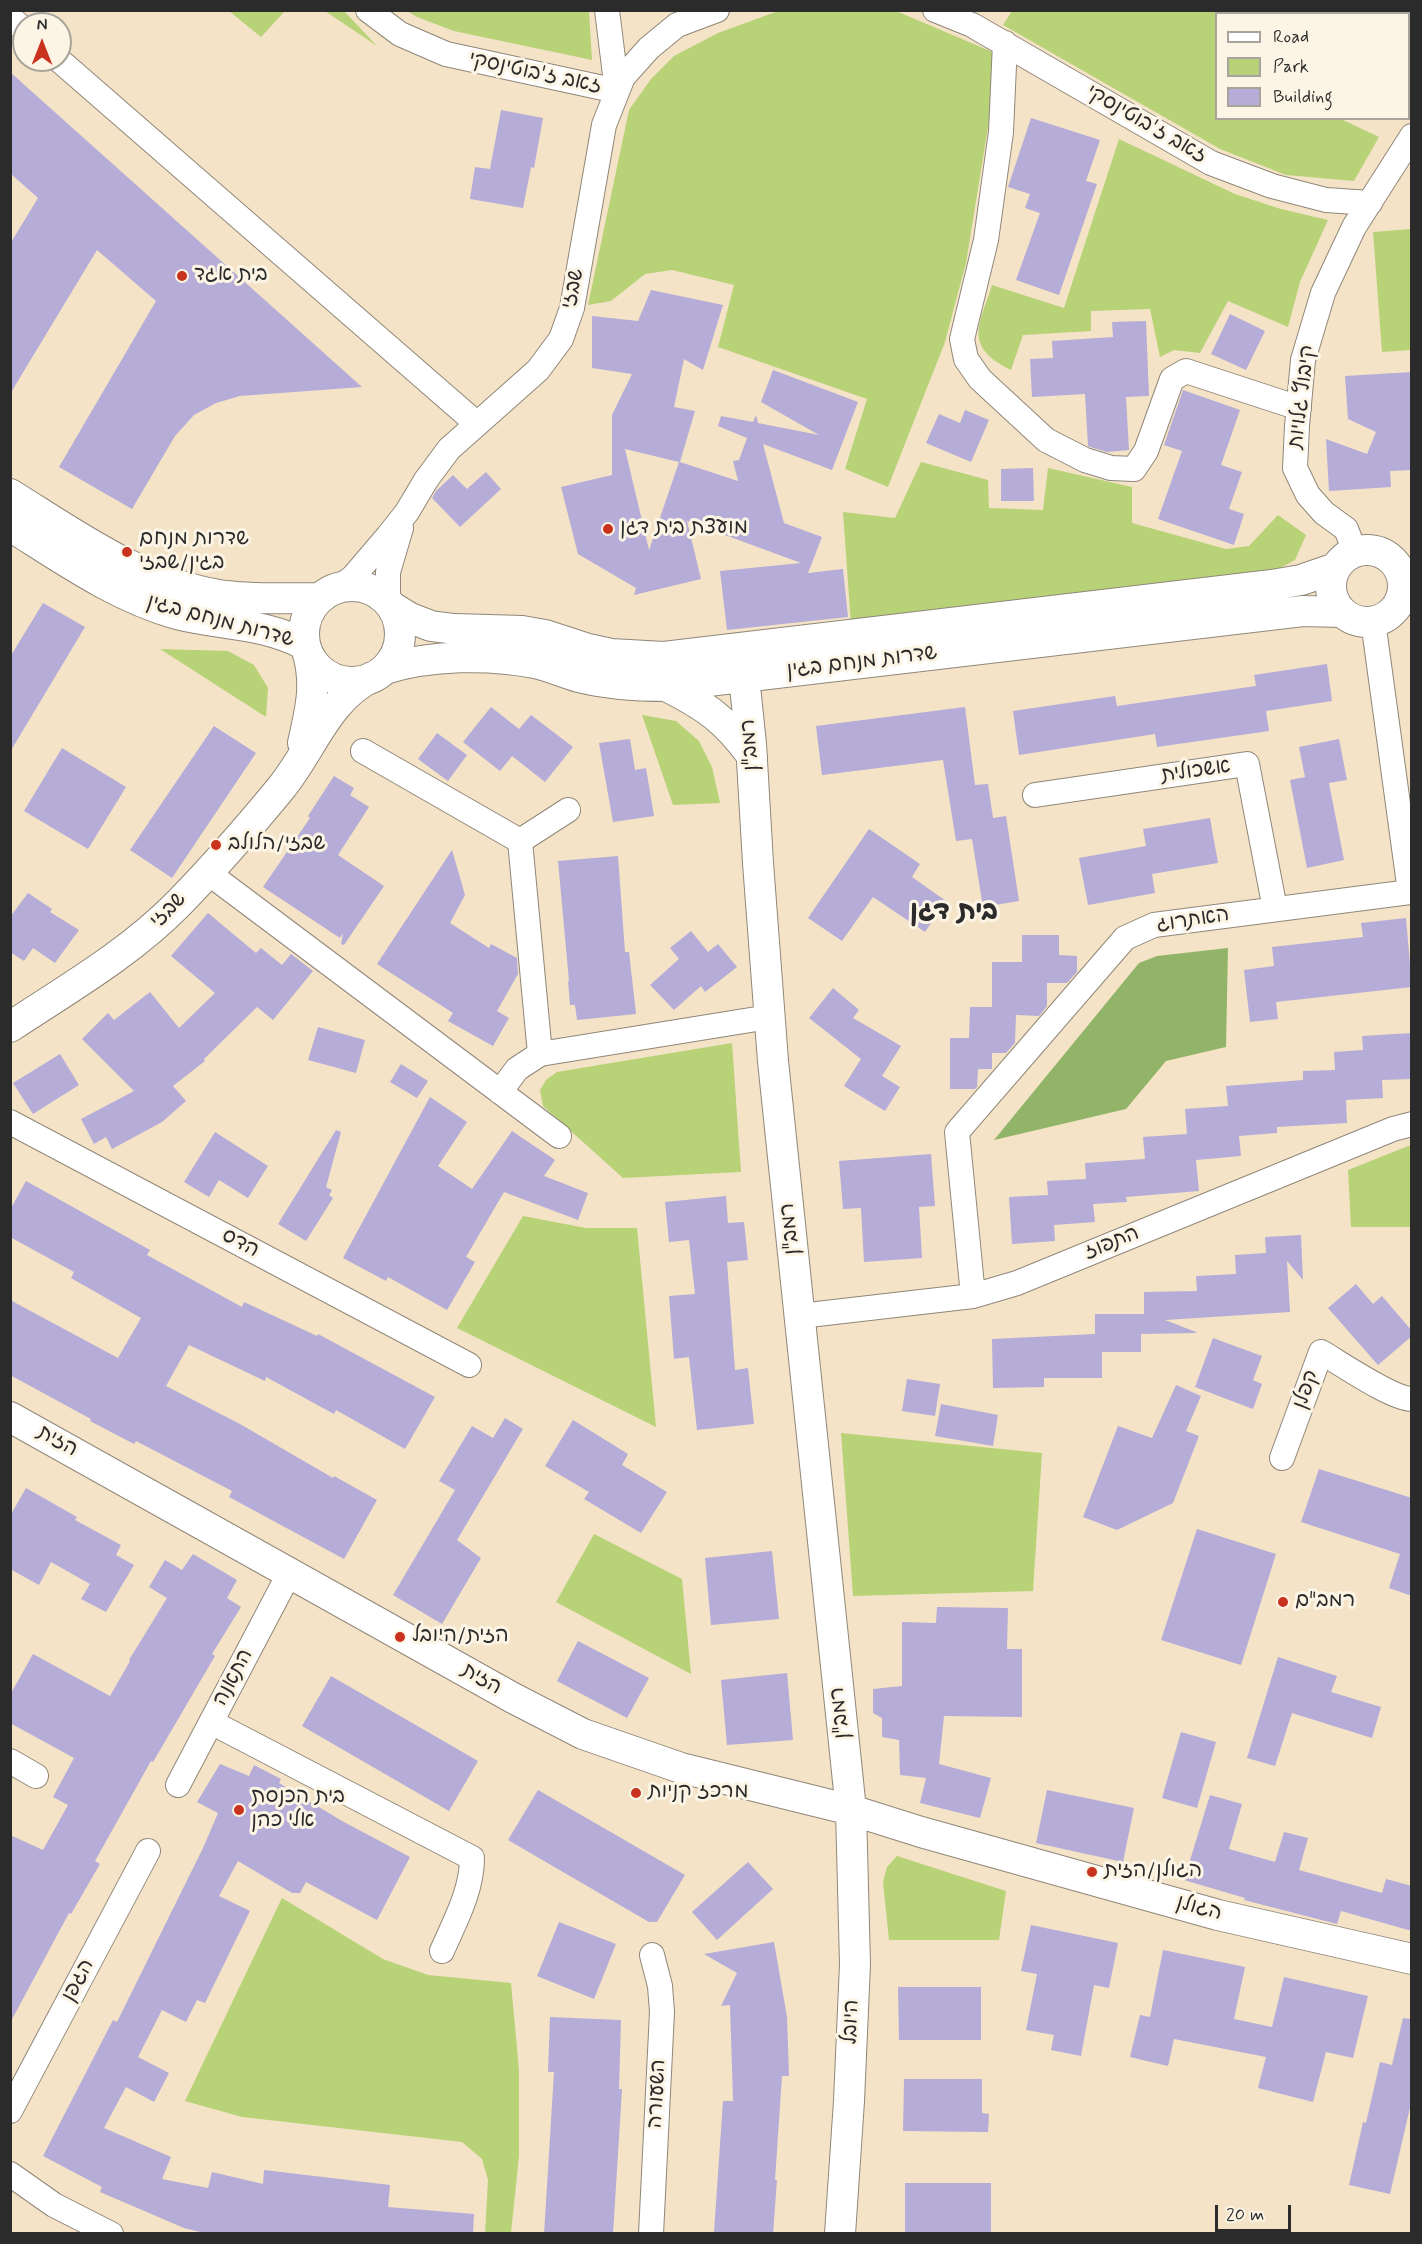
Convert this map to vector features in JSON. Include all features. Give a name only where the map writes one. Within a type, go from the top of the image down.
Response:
[{"type":"street","name":"זאב ז'בוטינסקי","points":[[368,10],[400,34],[446,54],[617,92],[623,77],[649,48],[677,25],[717,10]]},
{"type":"street","name":"שבזי","points":[[328,593],[353,577],[407,512],[426,480],[449,449],[538,370],[561,339],[572,308],[604,125],[617,92],[607,10]]},
{"type":"street","name":"זאב ז'בוטינסקי","points":[[935,10],[972,25],[1211,163],[1272,186],[1326,200],[1370,202]]},
{"type":"street","points":[[1005,44],[1001,132],[994,190],[986,240],[962,339],[966,359],[980,379],[1046,440],[1084,460],[1111,468],[1134,469],[1146,451],[1172,379],[1186,371],[1299,408]]},
{"type":"street","points":[[72,71],[476,423]]},
{"type":"street","name":"קיבוץ גלויות","points":[[1357,558],[1346,529],[1324,513],[1308,495],[1295,468],[1303,360],[1323,293],[1354,227],[1412,136]]},
{"type":"street","name":"שדרות מנחם בגין","points":[[10,494],[124,564],[183,587],[218,595],[248,598],[328,593]]},
{"type":"street","name":"שבזי","points":[[390,605],[388,572],[407,512]]},
{"type":"street","name":"שדרות מנחם בגין","points":[[10,526],[103,583],[140,601],[184,615],[266,629],[290,636],[307,649]]},
{"type":"street","points":[[1357,558],[1391,559],[1399,569],[1403,581],[1402,593],[1405,601],[1390,614],[1374,621],[1352,619],[1334,602],[1331,590],[1332,579],[1357,558]]},
{"type":"street","name":"שדרות מנחם בגין","points":[[378,673],[423,660],[452,658],[519,660],[607,682],[635,686],[666,686],[743,663],[1272,585],[1301,580],[1357,558],[1412,558]]},
{"type":"street","points":[[349,585],[366,588],[381,595],[390,605],[399,623],[400,639],[395,655],[378,673],[357,681],[342,681],[316,666],[307,649],[304,624],[310,610],[328,593],[349,585]]},
{"type":"street","name":"שדרות מנחם בגין","points":[[390,605],[410,618],[431,626],[522,631],[620,655],[743,663],[1294,612],[1342,612]]},
{"type":"street","name":"האתרוג","points":[[973,1296],[957,1132],[1125,938],[1154,925],[1410,892],[1374,621]]},
{"type":"street","name":"שבזי","points":[[299,764],[313,688],[313,672],[307,649]]},
{"type":"street","name":"רמב\"ן","points":[[743,663],[752,756],[769,1017],[851,1810]]},
{"type":"street","name":"שבזי","points":[[10,1027],[132,946],[178,903],[282,787],[339,702],[357,684],[378,673]]},
{"type":"street","points":[[666,686],[713,713],[734,731],[752,756]]},
{"type":"street","points":[[363,751],[520,841]]},
{"type":"street","name":"אשכולית","points":[[1035,795],[1246,764],[1275,909]]},
{"type":"street","points":[[520,841],[568,810]]},
{"type":"street","points":[[520,841],[540,1054]]},
{"type":"street","points":[[207,872],[559,1136]]},
{"type":"street","points":[[500,1092],[517,1069],[540,1054],[769,1017]]},
{"type":"street","name":"הדס","points":[[10,1122],[469,1365]]},
{"type":"street","name":"התפוז","points":[[800,1316],[973,1296],[1017,1283],[1393,1129],[1412,1124]]},
{"type":"street","name":"קפלן","points":[[1282,1458],[1322,1352],[1390,1392],[1405,1399],[1412,1399]]},
{"type":"street","name":"הזית","points":[[10,1417],[513,1698],[583,1734],[681,1768],[851,1810]]},
{"type":"street","name":"התאנה","points":[[178,1785],[290,1572]]},
{"type":"street","points":[[212,1722],[472,1858],[472,1874],[465,1897],[442,1951]]},
{"type":"street","points":[[10,1761],[36,1776]]},
{"type":"street","name":"הגולן","points":[[851,1810],[921,1832],[1218,1915],[1412,1959]]},
{"type":"street","name":"היובל","points":[[840,2234],[855,1964],[851,1810]]},
{"type":"street","name":"הגפן","points":[[10,2111],[148,1851]]},
{"type":"street","name":"השעורה","points":[[651,2234],[662,2012],[660,1986],[652,1955]]},
{"type":"street","points":[[10,2174],[54,2205],[111,2234]]},
{"type":"green space","points":[[781,10],[896,11],[995,53],[989,121],[966,263],[945,342],[888,487],[845,469],[867,399],[718,347],[734,285],[672,270],[645,274],[611,301],[588,305],[629,110],[651,79],[674,56],[718,33]]},
{"type":"green space","points":[[229,11],[285,11],[261,37]]},
{"type":"green space","points":[[325,11],[344,11],[377,46]]},
{"type":"green space","points":[[407,11],[589,11],[592,60],[454,31]]},
{"type":"green space","points":[[1012,11],[1323,11],[1215,12],[1215,120],[1343,120],[1379,137],[1354,181],[1286,175],[1220,149],[1003,25]]},
{"type":"green space","points":[[1119,139],[1235,194],[1281,209],[1328,220],[1300,282],[1288,327],[1228,301],[1200,353],[1174,350],[1160,357],[1150,309],[1091,311],[1091,331],[1023,335],[1011,370],[996,361],[980,343],[980,324],[992,285],[1064,308]]},
{"type":"green space","points":[[1411,229],[1411,350],[1382,352],[1373,232]]},
{"type":"green space","points":[[921,462],[988,480],[989,508],[1043,510],[1048,468],[1132,487],[1132,523],[1226,549],[1249,546],[1278,515],[1306,535],[1295,560],[1278,569],[851,625],[843,512],[895,518]]},
{"type":"green space","points":[[160,649],[228,651],[254,665],[268,688],[266,717]]},
{"type":"green space","points":[[642,715],[676,721],[699,741],[712,767],[720,803],[673,805]]},
{"type":"green space","points":[[1228,948],[1226,1047],[1166,1061],[1126,1109],[994,1140],[1139,963],[1157,956]]},
{"type":"green space","points":[[732,1043],[741,1172],[623,1178],[543,1106],[540,1090],[546,1080],[557,1072]]},
{"type":"green space","points":[[1412,1146],[1411,1227],[1351,1227],[1348,1170]]},
{"type":"green space","points":[[523,1216],[586,1228],[637,1228],[656,1427],[457,1328]]},
{"type":"green space","points":[[841,1433],[1042,1453],[1033,1591],[853,1596]]},
{"type":"green space","points":[[594,1534],[682,1579],[691,1674],[556,1602]]},
{"type":"green space","points":[[897,1856],[1006,1891],[999,1940],[889,1940],[883,1882],[887,1867]]},
{"type":"green space","points":[[282,1898],[383,1959],[428,1975],[511,1983],[519,2070],[519,2156],[511,2233],[485,2233],[488,2180],[482,2159],[462,2142],[242,2117],[185,2101]]},
{"type":"building","name":"בית אגד","points":[[10,72],[362,387],[240,396],[216,403],[194,415],[175,436],[132,509],[59,467],[156,301],[97,250],[10,394],[10,244],[38,198],[10,173]]},
{"type":"building","points":[[501,110],[543,118],[534,168],[531,167],[523,208],[470,199],[475,167],[490,169]]},
{"type":"building","points":[[1031,118],[1100,140],[1086,181],[1097,184],[1059,295],[1016,280],[1040,213],[1025,208],[1030,194],[1008,187]]},
{"type":"building","points":[[651,290],[723,305],[703,370],[684,359],[674,407],[695,411],[680,462],[738,481],[733,461],[739,460],[747,438],[718,426],[721,416],[753,422],[756,415],[758,423],[819,435],[761,402],[773,370],[858,402],[832,470],[763,444],[784,523],[822,537],[808,573],[843,569],[848,617],[727,630],[720,571],[801,563],[687,521],[701,579],[634,595],[636,588],[578,554],[561,487],[612,475],[612,415],[632,374],[592,368],[592,316],[638,321]],"holes":[[[625,449],[679,462],[649,550]]]},
{"type":"building","points":[[1230,314],[1265,331],[1246,370],[1211,354]]},
{"type":"building","points":[[1146,321],[1149,396],[1126,397],[1129,450],[1107,452],[1090,447],[1088,446],[1085,394],[1032,397],[1030,359],[1053,358],[1052,341],[1113,337],[1112,322]]},
{"type":"building","points":[[1412,372],[1412,470],[1390,471],[1391,487],[1329,491],[1326,439],[1367,454],[1376,432],[1348,419],[1345,376]]},
{"type":"building","points":[[1183,390],[1240,410],[1221,465],[1242,472],[1229,509],[1244,514],[1234,545],[1158,519],[1182,451],[1164,445]]},
{"type":"building","points":[[965,410],[989,420],[971,462],[926,443],[939,414],[960,423]]},
{"type":"building","points":[[1033,468],[1034,501],[1001,501],[1001,469]]},
{"type":"building","points":[[486,472],[501,489],[460,527],[432,498],[453,475],[467,489]]},
{"type":"building","points":[[43,603],[85,627],[10,752],[10,657]]},
{"type":"building","points":[[1327,664],[1332,701],[1266,711],[1269,731],[1157,747],[1155,734],[1019,755],[1013,711],[1115,696],[1117,706],[1256,686],[1254,675]]},
{"type":"building","points":[[491,707],[519,729],[531,715],[573,747],[545,782],[512,756],[500,771],[463,742]]},
{"type":"building","points":[[965,707],[975,785],[988,784],[993,818],[1006,816],[1019,901],[983,907],[972,839],[956,841],[943,760],[822,775],[816,726]]},
{"type":"building","points":[[214,726],[256,753],[172,878],[130,850]]},
{"type":"building","points":[[437,733],[467,755],[448,781],[418,759]]},
{"type":"building","points":[[630,739],[635,770],[646,768],[654,816],[613,822],[599,743]]},
{"type":"building","points":[[1339,739],[1347,780],[1329,783],[1344,860],[1307,868],[1290,780],[1305,777],[1299,747]]},
{"type":"building","points":[[62,748],[126,787],[88,849],[24,811]]},
{"type":"building","points":[[334,776],[354,788],[350,795],[369,807],[338,855],[384,886],[344,945],[341,944],[343,933],[340,938],[263,887],[310,818],[308,816]]},
{"type":"building","points":[[1210,818],[1218,863],[1152,874],[1155,893],[1088,905],[1079,858],[1146,846],[1143,829]]},
{"type":"building","points":[[869,829],[920,864],[912,877],[946,901],[925,932],[873,897],[842,941],[808,918]]},
{"type":"building","points":[[452,850],[465,895],[450,923],[489,948],[491,944],[517,958],[518,974],[497,1011],[509,1018],[493,1046],[448,1021],[453,1013],[377,964]]},
{"type":"building","points":[[618,856],[625,952],[629,952],[636,1014],[577,1020],[575,1005],[570,1005],[558,861]]},
{"type":"building","points":[[28,893],[52,909],[50,912],[79,930],[55,963],[33,948],[24,961],[10,952],[10,917]]},
{"type":"building","points":[[208,913],[256,953],[261,948],[282,965],[291,954],[313,971],[273,1020],[257,1007],[204,1059],[205,1061],[173,1086],[186,1101],[162,1122],[112,1149],[106,1137],[94,1144],[81,1119],[134,1091],[82,1039],[108,1013],[114,1020],[150,992],[179,1028],[215,993],[171,956]]},
{"type":"building","points":[[1406,918],[1412,987],[1276,1002],[1278,1019],[1250,1022],[1244,970],[1274,966],[1272,947],[1363,937],[1361,923]]},
{"type":"building","points":[[691,931],[708,952],[718,944],[737,967],[705,992],[701,986],[674,1010],[650,985],[679,959],[670,948]]},
{"type":"building","points":[[1022,935],[1059,935],[1059,955],[1077,956],[1077,972],[1067,983],[1047,983],[1047,1006],[1039,1016],[1016,1015],[1015,1043],[1006,1053],[992,1053],[992,1069],[978,1069],[975,1089],[950,1089],[950,1038],[969,1038],[970,1007],[992,1007],[992,962],[1022,962]]},
{"type":"building","points":[[833,988],[859,1010],[853,1018],[901,1046],[882,1076],[900,1087],[885,1111],[844,1086],[861,1059],[809,1018]]},
{"type":"building","points":[[318,1027],[365,1040],[356,1073],[308,1060]]},
{"type":"building","points":[[1412,1033],[1412,1079],[1382,1080],[1383,1098],[1346,1100],[1347,1123],[1277,1127],[1277,1133],[1239,1136],[1241,1156],[1196,1160],[1199,1191],[1126,1197],[1127,1202],[1093,1204],[1095,1222],[1054,1225],[1055,1241],[1012,1244],[1009,1197],[1048,1195],[1047,1181],[1086,1179],[1085,1163],[1145,1159],[1143,1137],[1187,1134],[1185,1109],[1228,1106],[1226,1086],[1303,1080],[1303,1071],[1335,1070],[1334,1052],[1363,1050],[1362,1036]]},
{"type":"building","points":[[60,1054],[79,1085],[33,1114],[13,1083]]},
{"type":"building","points":[[401,1064],[428,1081],[417,1098],[390,1082]]},
{"type":"building","points":[[430,1097],[467,1122],[438,1166],[472,1189],[512,1131],[555,1160],[544,1176],[588,1193],[578,1220],[504,1192],[466,1257],[475,1262],[447,1310],[388,1277],[386,1281],[343,1258]]},
{"type":"building","points":[[336,1130],[341,1132],[326,1187],[332,1190],[329,1195],[333,1198],[306,1241],[278,1224]]},
{"type":"building","points":[[215,1132],[268,1166],[248,1198],[219,1180],[209,1197],[184,1182]]},
{"type":"building","points":[[931,1154],[935,1206],[919,1207],[922,1258],[864,1262],[861,1208],[843,1209],[839,1161]]},
{"type":"building","points":[[26,1181],[150,1250],[147,1255],[242,1307],[244,1302],[317,1336],[318,1334],[435,1397],[405,1449],[336,1410],[334,1414],[266,1377],[265,1381],[189,1345],[166,1386],[377,1500],[344,1559],[229,1497],[232,1491],[136,1441],[134,1444],[10,1375],[10,1300],[118,1358],[141,1318],[71,1278],[74,1272],[10,1237],[10,1210]]},
{"type":"building","points":[[726,1196],[728,1223],[744,1222],[748,1260],[727,1262],[735,1370],[748,1368],[754,1424],[697,1430],[689,1357],[674,1359],[669,1296],[695,1294],[689,1240],[669,1242],[665,1202]]},
{"type":"building","points":[[1301,1235],[1303,1280],[1287,1261],[1290,1312],[1165,1320],[1196,1333],[1141,1334],[1141,1352],[1102,1352],[1102,1378],[1044,1378],[1044,1387],[993,1388],[992,1339],[1095,1334],[1095,1314],[1144,1314],[1144,1292],[1197,1291],[1196,1276],[1236,1274],[1235,1255],[1266,1253],[1265,1237]]},
{"type":"building","points":[[1356,1284],[1373,1304],[1382,1296],[1412,1331],[1412,1336],[1378,1365],[1328,1308]]},
{"type":"building","points":[[1213,1338],[1262,1356],[1253,1380],[1262,1384],[1253,1409],[1195,1387]]},
{"type":"building","points":[[907,1379],[940,1384],[935,1416],[902,1411]]},
{"type":"building","points":[[1176,1385],[1201,1396],[1186,1431],[1199,1436],[1173,1503],[1117,1530],[1083,1517],[1118,1426],[1152,1438]]},
{"type":"building","points":[[941,1404],[998,1415],[993,1446],[935,1436]]},
{"type":"building","points":[[505,1418],[523,1429],[457,1540],[481,1558],[442,1624],[393,1595],[455,1490],[439,1481],[472,1426],[493,1438]]},
{"type":"building","points":[[573,1420],[628,1454],[622,1465],[667,1492],[641,1533],[584,1499],[589,1492],[545,1466]]},
{"type":"building","points":[[1319,1469],[1412,1498],[1412,1596],[1389,1588],[1400,1554],[1301,1522]]},
{"type":"building","points":[[26,1488],[77,1517],[75,1520],[121,1545],[116,1555],[134,1565],[106,1612],[81,1599],[90,1584],[51,1562],[39,1585],[10,1569],[10,1516]]},
{"type":"building","points":[[1197,1529],[1276,1554],[1241,1665],[1161,1640]]},
{"type":"building","points":[[772,1551],[779,1619],[711,1625],[705,1558]]},
{"type":"building","points":[[193,1554],[237,1580],[227,1598],[241,1607],[212,1654],[215,1656],[153,1762],[151,1761],[95,1861],[100,1864],[71,1914],[69,1913],[10,2023],[10,1835],[43,1850],[68,1805],[53,1797],[74,1758],[10,1723],[10,1695],[33,1654],[110,1696],[167,1598],[149,1587],[165,1560],[182,1570]]},
{"type":"building","points":[[937,1607],[1008,1608],[1007,1649],[1022,1649],[1022,1717],[944,1716],[939,1764],[991,1778],[980,1818],[920,1803],[926,1778],[900,1775],[899,1740],[882,1737],[882,1718],[873,1713],[873,1689],[902,1686],[902,1622],[936,1623]]},
{"type":"building","points":[[578,1641],[649,1678],[627,1718],[557,1681]]},
{"type":"building","points":[[1278,1657],[1337,1676],[1331,1692],[1381,1707],[1372,1738],[1292,1713],[1275,1766],[1247,1758]]},
{"type":"building","points":[[787,1673],[793,1740],[727,1745],[721,1680]]},
{"type":"building","points":[[331,1676],[478,1761],[449,1811],[302,1726]]},
{"type":"building","points":[[1181,1732],[1216,1742],[1197,1808],[1162,1798]]},
{"type":"building","points":[[220,1764],[249,1776],[254,1765],[281,1779],[279,1783],[342,1821],[410,1857],[377,1920],[306,1882],[300,1893],[292,1893],[238,1861],[219,1896],[250,1911],[205,2003],[197,2000],[186,2022],[162,2010],[138,2057],[169,2073],[154,2102],[126,2087],[104,2128],[171,2157],[162,2179],[208,2188],[212,2172],[263,2184],[264,2170],[390,2185],[388,2207],[474,2214],[473,2234],[208,2234],[184,2228],[100,2192],[102,2187],[43,2156],[113,2020],[117,2022],[203,1848],[218,1813],[197,1802]]},
{"type":"building","points":[[538,1790],[685,1875],[657,1922],[649,1922],[508,1840]]},
{"type":"building","points":[[1047,1790],[1134,1808],[1123,1862],[1036,1843]]},
{"type":"building","points":[[1210,1795],[1242,1804],[1229,1849],[1275,1862],[1284,1832],[1308,1838],[1299,1870],[1382,1893],[1386,1879],[1412,1886],[1412,1931],[1341,1911],[1337,1924],[1244,1900],[1245,1898],[1184,1880]]},
{"type":"building","points":[[748,1862],[773,1889],[717,1940],[692,1912]]},
{"type":"building","points":[[559,1922],[616,1944],[594,1999],[537,1976]]},
{"type":"building","points":[[1031,1925],[1118,1943],[1109,1988],[1094,1985],[1081,2056],[1051,2050],[1054,2035],[1026,2030],[1037,1974],[1021,1971]]},
{"type":"building","points":[[774,1942],[787,2017],[789,2076],[782,2076],[773,2234],[714,2232],[723,2101],[733,2101],[730,2005],[721,2006],[737,1973],[704,1954]]},
{"type":"building","points":[[1163,1950],[1245,1967],[1234,2019],[1272,2027],[1284,1977],[1368,1996],[1353,2058],[1326,2052],[1313,2102],[1258,2088],[1266,2057],[1174,2039],[1168,2066],[1130,2057],[1140,2015],[1150,2017]]},
{"type":"building","points":[[898,1987],[981,1987],[981,2040],[899,2040]]},
{"type":"building","points":[[550,2017],[621,2020],[619,2089],[622,2089],[613,2234],[544,2234],[554,2072],[548,2072]]},
{"type":"building","points":[[1403,2018],[1412,2019],[1412,2099],[1390,2194],[1349,2185],[1363,2122],[1366,2123],[1380,2062],[1392,2065]]},
{"type":"building","points":[[904,2079],[982,2079],[982,2113],[989,2114],[988,2132],[903,2131]]},
{"type":"building","points":[[905,2183],[991,2183],[991,2234],[905,2234]]},
{"type":"place","name":"בית אגד","points":[[182,276]]},
{"type":"place","name":"מועצת בית דגן","points":[[608,529]]},
{"type":"place","name":"שדרות מנחם בגין/שבזי","points":[[127,552]]},
{"type":"place","name":"שבזי/הלולב","points":[[216,845]]},
{"type":"place","name":"רמב\"ם","points":[[1283,1602]]},
{"type":"place","name":"הזית/היובל","points":[[400,1637]]},
{"type":"place","name":"מרכז קניות","points":[[636,1793]]},
{"type":"place","name":"בית הכנסת אלי כהן","points":[[239,1810]]},
{"type":"place","name":"הגולן/הזית","points":[[1092,1872]]},
{"type":"district","name":"בית דגן","points":[[954,913]]}]
